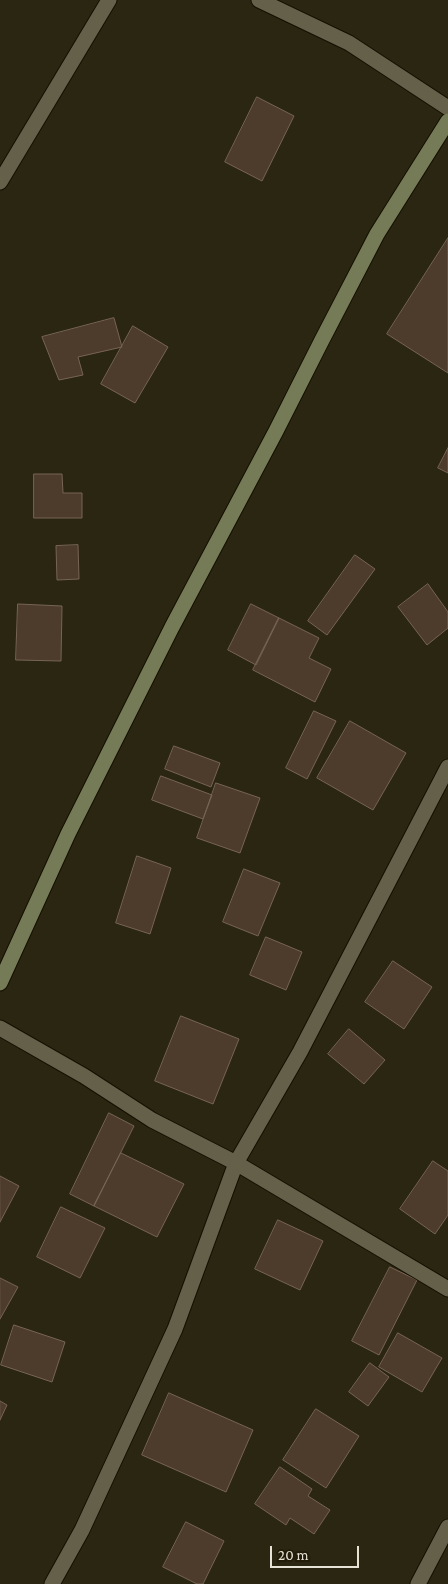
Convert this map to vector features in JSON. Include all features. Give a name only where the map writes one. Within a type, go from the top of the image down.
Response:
[{"type":"main road","points":[[0,982],[68,834],[168,636],[276,432],[377,234],[448,121]]},
{"type":"street","points":[[0,182],[109,0]]},
{"type":"street","points":[[259,0],[349,44],[448,108]]},
{"type":"street","points":[[52,1584],[82,1530],[175,1329],[236,1164],[300,1052],[448,767]]},
{"type":"street","points":[[0,1028],[84,1076],[152,1120],[236,1164],[448,1289]]},
{"type":"street","points":[[418,1584],[448,1526]]},
{"type":"building","points":[[257,97],[294,116],[262,181],[225,162]]},
{"type":"building","points":[[448,238],[448,373],[387,334]]},
{"type":"building","points":[[114,318],[122,347],[78,357],[83,375],[59,380],[42,337]]},
{"type":"building","points":[[133,326],[168,347],[135,403],[101,384]]},
{"type":"building","points":[[448,448],[448,473],[438,468]]},
{"type":"building","points":[[34,474],[62,474],[63,493],[82,493],[82,518],[34,518]]},
{"type":"building","points":[[78,545],[79,579],[57,580],[56,546]]},
{"type":"building","points":[[355,555],[375,569],[327,635],[308,621]]},
{"type":"building","points":[[428,584],[448,612],[448,628],[427,645],[398,607]]},
{"type":"building","points":[[18,604],[62,606],[61,661],[16,660]]},
{"type":"building","points":[[251,604],[279,618],[256,665],[228,650]]},
{"type":"building","points":[[279,618],[319,638],[309,658],[331,669],[315,702],[253,670]]},
{"type":"building","points":[[314,711],[336,721],[307,779],[286,768]]},
{"type":"building","points":[[350,721],[406,753],[373,810],[317,778]]},
{"type":"building","points":[[174,746],[220,763],[211,787],[165,769]]},
{"type":"building","points":[[161,776],[212,795],[203,819],[152,800]]},
{"type":"building","points":[[216,783],[260,798],[240,853],[197,838]]},
{"type":"building","points":[[137,856],[171,868],[150,934],[116,923]]},
{"type":"building","points":[[244,869],[280,883],[258,936],[223,922]]},
{"type":"building","points":[[266,937],[302,952],[286,990],[250,975]]},
{"type":"building","points":[[393,961],[432,987],[404,1029],[365,1002]]},
{"type":"building","points":[[181,1016],[239,1039],[213,1104],[155,1081]]},
{"type":"building","points":[[349,1029],[385,1060],[364,1084],[328,1054]]},
{"type":"building","points":[[109,1113],[134,1126],[94,1206],[70,1194]]},
{"type":"building","points":[[121,1153],[184,1184],[157,1237],[94,1206]]},
{"type":"building","points":[[433,1161],[448,1171],[448,1215],[435,1234],[400,1209]]},
{"type":"building","points":[[0,1176],[19,1186],[0,1222]]},
{"type":"building","points":[[61,1207],[105,1228],[80,1278],[37,1257]]},
{"type":"building","points":[[278,1220],[323,1241],[300,1290],[255,1269]]},
{"type":"building","points":[[390,1267],[417,1280],[379,1355],[352,1341]]},
{"type":"building","points":[[0,1278],[18,1287],[0,1319]]},
{"type":"building","points":[[14,1325],[65,1342],[52,1382],[1,1365]]},
{"type":"building","points":[[398,1333],[442,1358],[422,1392],[379,1367]]},
{"type":"building","points":[[370,1363],[389,1377],[368,1406],[349,1392]]},
{"type":"building","points":[[169,1393],[253,1430],[226,1492],[142,1455]]},
{"type":"building","points":[[0,1401],[7,1405],[0,1420]]},
{"type":"building","points":[[316,1409],[359,1436],[326,1488],[283,1460]]},
{"type":"building","points":[[280,1467],[312,1489],[308,1496],[330,1510],[314,1534],[290,1518],[286,1525],[255,1504]]},
{"type":"building","points":[[186,1522],[224,1541],[203,1584],[197,1584],[163,1567]]}]
